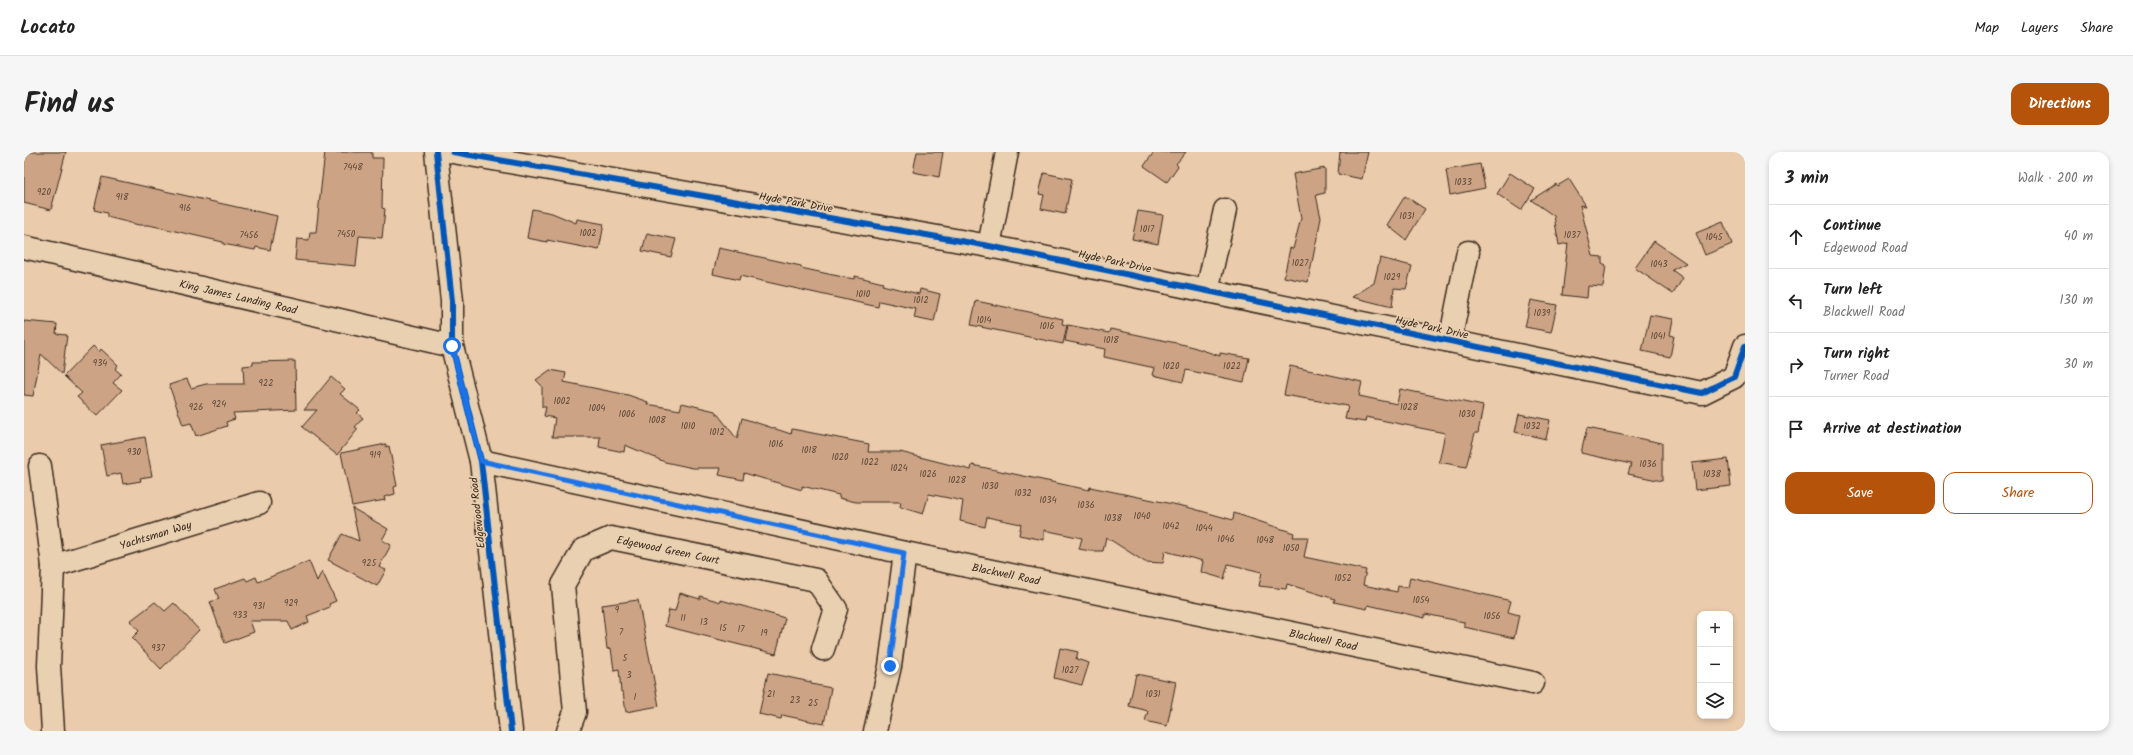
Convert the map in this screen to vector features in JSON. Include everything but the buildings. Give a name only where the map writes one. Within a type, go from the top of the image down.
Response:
[{"type":"street","name":"Edgewood Road","points":[[436,152],[452,301],[452,346],[481,461],[511,731]]},
{"type":"street","name":"Hyde Park Drive","points":[[453,152],[989,246],[1702,393],[1734,377],[1745,346]]},
{"type":"street","points":[[989,246],[1007,152]]},
{"type":"street","points":[[1207,291],[1224,210]]},
{"type":"street","name":"King James Landing Road","points":[[24,247],[452,346]]},
{"type":"street","name":"Hyde Park Drive","points":[[1450,341],[1468,252]]},
{"type":"street","name":"Blackwell Road","points":[[481,461],[904,553],[1532,683]]},
{"type":"street","points":[[40,466],[53,566],[49,666],[53,731]]},
{"type":"street","name":"Yachtsman Way","points":[[53,566],[259,503]]},
{"type":"street","name":"Edgewood Green Court","points":[[568,731],[575,712],[564,585],[583,550],[611,538],[816,580],[836,609],[823,650]]},
{"type":"street","points":[[875,731],[890,666],[904,553]]},
{"type":"cycle path","points":[[436,152],[452,301],[452,346],[481,461],[511,731]]},
{"type":"cycle path","points":[[453,152],[989,246],[1702,393],[1734,377],[1745,346]]},
{"type":"route","points":[[452,346],[481,461],[904,553],[890,666]]}]
